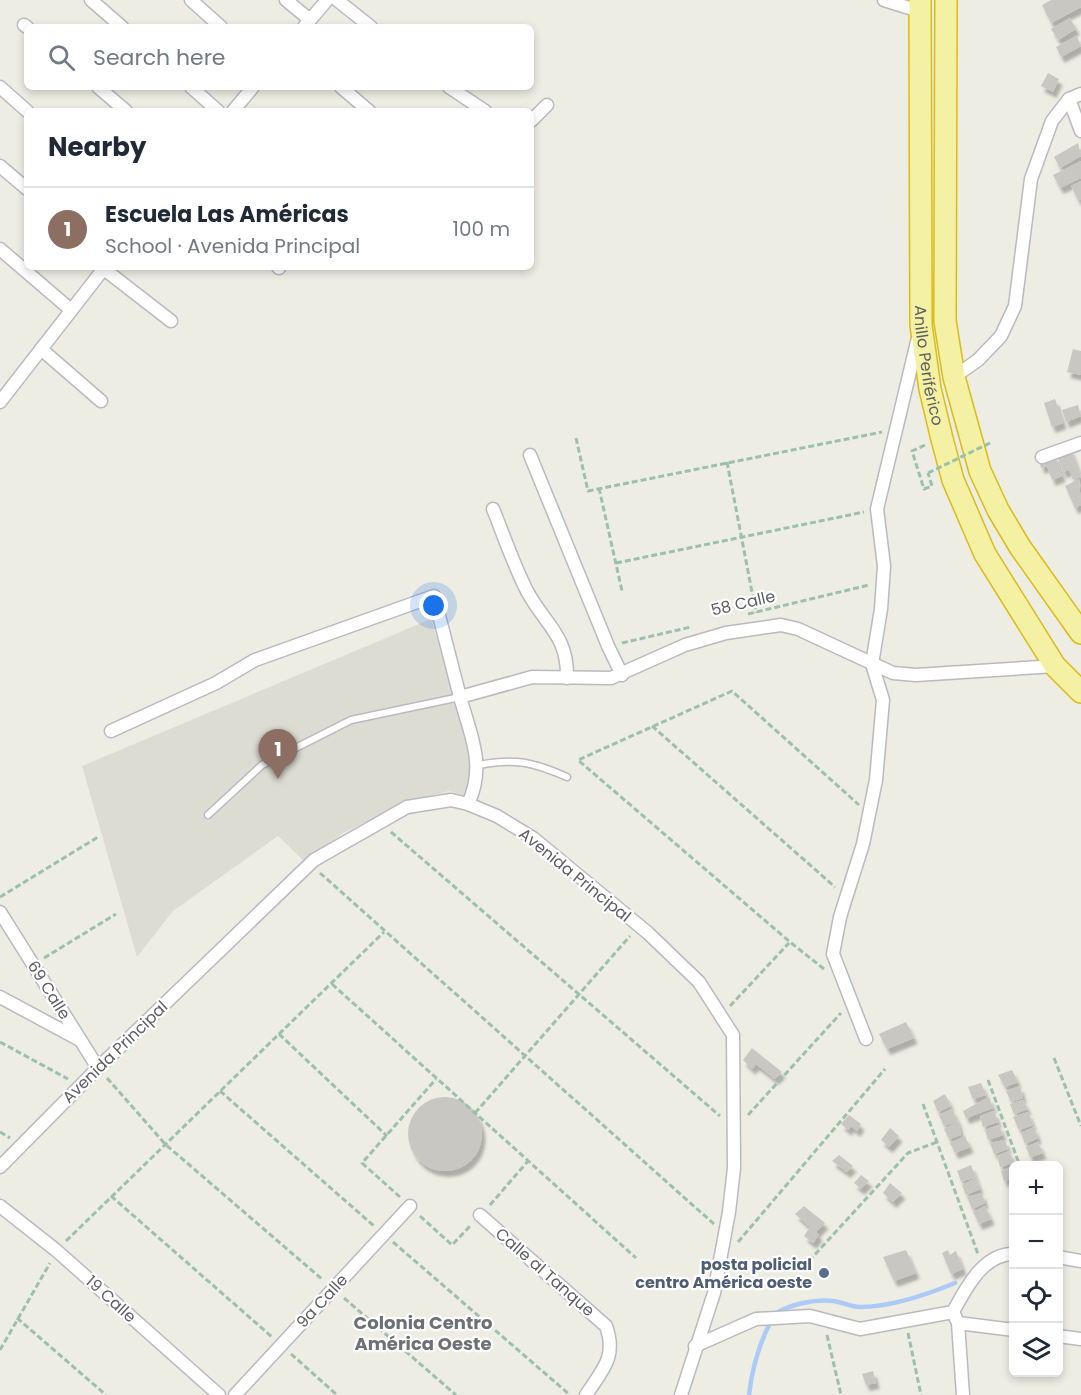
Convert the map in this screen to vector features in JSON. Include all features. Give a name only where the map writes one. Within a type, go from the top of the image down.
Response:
[{"type":"highway","name":"Anillo Periférico","points":[[946,0],[945,321],[954,377],[980,471],[998,510],[1020,547],[1081,633]]},
{"type":"highway","name":"Anillo Periférico","points":[[920,5],[921,325],[930,389],[953,480],[985,554],[1055,666],[1081,692]]},
{"type":"street","points":[[91,0],[119,24]]},
{"type":"street","points":[[191,0],[218,24]]},
{"type":"street","points":[[286,0],[307,23],[327,0]]},
{"type":"street","points":[[337,0],[367,24]]},
{"type":"street","points":[[884,0],[920,5]]},
{"type":"street","points":[[0,87],[24,108]]},
{"type":"street","points":[[102,90],[122,108]]},
{"type":"street","points":[[194,90],[215,108]]},
{"type":"street","points":[[235,108],[250,90]]},
{"type":"street","points":[[344,90],[366,108]]},
{"type":"street","points":[[454,90],[480,108]]},
{"type":"street","points":[[954,377],[978,360],[1001,336],[1015,306],[1031,178],[1052,121],[1068,99],[1081,94]]},
{"type":"street","points":[[1068,99],[1081,131]]},
{"type":"street","points":[[534,118],[547,105]]},
{"type":"street","points":[[0,166],[24,186]]},
{"type":"street","points":[[0,249],[24,270]]},
{"type":"street","points":[[24,270],[71,310]]},
{"type":"street","points":[[0,402],[103,270]]},
{"type":"street","points":[[107,270],[171,321]]},
{"type":"street","points":[[866,1039],[833,954],[846,896],[863,844],[876,780],[883,700],[872,664],[883,582],[878,509],[894,430],[921,325]]},
{"type":"street","points":[[41,349],[101,401]]},
{"type":"street","points":[[1042,457],[1081,443]]},
{"type":"street","points":[[530,455],[622,675]]},
{"type":"street","points":[[493,509],[528,592],[558,634],[567,665],[567,678]]},
{"type":"street","points":[[111,731],[216,683],[255,660],[434,596],[479,765],[473,793],[468,804]]},
{"type":"street","points":[[460,697],[532,677],[610,678],[622,675],[651,658],[685,645],[758,627],[781,625],[798,629],[893,672],[916,675],[1055,666]]},
{"type":"street","name":"Avenida Principal","points":[[0,1167],[98,1068],[310,863],[407,807],[450,800],[468,804],[497,816],[533,838],[639,925],[699,982],[733,1035],[734,1168],[725,1234],[714,1293],[681,1395]]},
{"type":"street","name":"69 Calle","points":[[0,912],[98,1068]]},
{"type":"street","points":[[0,997],[80,1040]]},
{"type":"street","name":"19 Calle","points":[[0,1206],[57,1251],[219,1395]]},
{"type":"street","name":"9a Calle","points":[[235,1395],[410,1206]]},
{"type":"street","name":"Calle al Tanque","points":[[480,1215],[606,1326],[611,1342],[609,1358],[586,1395]]},
{"type":"street","points":[[963,1395],[955,1318],[983,1267],[994,1259],[1009,1255]]},
{"type":"street","points":[[1063,1258],[1081,1261]]},
{"type":"street","points":[[695,1346],[756,1319],[786,1316],[824,1320],[860,1329],[905,1320],[955,1318],[1009,1329]]},
{"type":"street","points":[[1063,1337],[1081,1339]]},
{"type":"lane","points":[[208,815],[262,765],[351,720],[460,697]]},
{"type":"lane","points":[[479,765],[508,760],[537,764],[567,777]]},
{"type":"path","points":[[576,438],[588,491],[894,430]]},
{"type":"path","points":[[912,451],[924,489],[932,486],[928,473],[992,442]]},
{"type":"path","points":[[727,462],[758,627]]},
{"type":"path","points":[[599,488],[622,591]]},
{"type":"path","points":[[616,563],[878,509]]},
{"type":"path","name":"58 Calle","points":[[745,615],[883,582]]},
{"type":"path","name":"58 Calle","points":[[608,646],[699,626]]},
{"type":"path","points":[[845,985],[789,942],[578,760],[732,691],[869,814]]},
{"type":"path","points":[[652,726],[846,896]]},
{"type":"path","points":[[380,823],[735,1129],[852,1001]]},
{"type":"path","points":[[0,897],[98,837]]},
{"type":"path","points":[[310,863],[384,932],[725,1234]]},
{"type":"path","points":[[33,965],[116,914]]},
{"type":"path","points":[[475,1113],[580,996],[639,925]]},
{"type":"path","points":[[0,1350],[57,1251],[384,932]]},
{"type":"path","points":[[721,1016],[789,942]]},
{"type":"path","points":[[331,984],[636,1258]]},
{"type":"path","points":[[279,1034],[387,1136]]},
{"type":"path","points":[[0,1042],[80,1086]]},
{"type":"path","points":[[1054,1058],[1081,1126]]},
{"type":"path","points":[[98,1068],[165,1144],[456,1395]]},
{"type":"path","points":[[733,1248],[885,1069]]},
{"type":"path","points":[[436,1078],[362,1163],[452,1245],[528,1161]]},
{"type":"path","points":[[988,1080],[1018,1161]]},
{"type":"path","points":[[923,1104],[983,1267]]},
{"type":"path","points":[[808,1261],[908,1153],[937,1142]]},
{"type":"path","points":[[111,1196],[337,1395]]},
{"type":"path","points":[[17,1318],[106,1395]]},
{"type":"path","points":[[824,1320],[841,1395]]},
{"type":"path","points":[[905,1320],[921,1395]]},
{"type":"shaded area","points":[[431,619],[474,763],[466,796],[449,791],[406,802],[343,833],[304,861],[278,836],[173,911],[137,957],[82,766]]},
{"type":"building","points":[[1051,0],[1081,0],[1081,7],[1051,23],[1042,5]]},
{"type":"building","points":[[1070,18],[1076,29],[1058,40],[1051,29]]},
{"type":"building","points":[[1077,36],[1081,46],[1061,57],[1056,47]]},
{"type":"building","points":[[1048,73],[1059,79],[1053,92],[1041,86]]},
{"type":"building","points":[[1078,143],[1081,156],[1060,168],[1054,157]]},
{"type":"building","points":[[1081,161],[1081,178],[1060,188],[1053,175]]},
{"type":"building","points":[[1081,181],[1081,199],[1078,200],[1071,186]]},
{"type":"building","points":[[1073,349],[1081,351],[1081,375],[1067,372]]},
{"type":"building","points":[[1055,399],[1063,423],[1052,427],[1044,403]]},
{"type":"building","points":[[1078,405],[1081,416],[1066,422],[1062,410]]},
{"type":"building","points":[[1070,448],[1081,477],[1073,480],[1069,470],[1063,472],[1056,453]]},
{"type":"building","points":[[1055,455],[1062,476],[1052,480],[1047,466],[1041,468],[1039,460]]},
{"type":"building","points":[[1079,479],[1081,505],[1075,508],[1065,486]]},
{"type":"building","points":[[906,1022],[914,1038],[887,1049],[879,1034]]},
{"type":"building","points":[[752,1048],[782,1072],[775,1079],[756,1064],[752,1069],[743,1060]]},
{"type":"building","points":[[1012,1070],[1018,1082],[1005,1087],[998,1075]]},
{"type":"building","points":[[981,1083],[986,1095],[973,1099],[968,1087]]},
{"type":"building","points":[[1020,1086],[1023,1098],[1011,1102],[1006,1091]]},
{"type":"building","points":[[945,1094],[951,1106],[938,1112],[933,1101]]},
{"type":"building","points":[[445,1097],[459,1100],[471,1108],[479,1120],[482,1134],[479,1148],[471,1160],[459,1168],[445,1171],[431,1168],[419,1160],[411,1148],[408,1134],[411,1120],[419,1108],[431,1100]]},
{"type":"building","points":[[989,1097],[993,1108],[966,1118],[963,1111]]},
{"type":"building","points":[[1023,1100],[1028,1109],[1014,1114],[1010,1104]]},
{"type":"building","points":[[952,1109],[958,1121],[944,1126],[939,1115]]},
{"type":"building","points":[[994,1111],[998,1122],[983,1127],[980,1116]]},
{"type":"building","points":[[1028,1112],[1033,1125],[1019,1130],[1013,1117]]},
{"type":"building","points":[[849,1115],[861,1124],[857,1131],[851,1126],[848,1130],[841,1124]]},
{"type":"building","points":[[958,1121],[961,1135],[949,1139],[944,1129]]},
{"type":"building","points":[[999,1125],[1003,1135],[988,1140],[985,1130]]},
{"type":"building","points":[[1034,1127],[1038,1138],[1025,1144],[1021,1133]]},
{"type":"building","points":[[890,1128],[899,1136],[889,1147],[881,1140]]},
{"type":"building","points":[[965,1136],[970,1147],[955,1153],[950,1143]]},
{"type":"building","points":[[1005,1140],[1008,1149],[994,1154],[990,1143]]},
{"type":"building","points":[[1038,1142],[1043,1153],[1030,1157],[1026,1147]]},
{"type":"building","points":[[1009,1151],[1013,1161],[1000,1167],[997,1156]]},
{"type":"building","points":[[839,1155],[853,1166],[847,1172],[832,1161]]},
{"type":"building","points":[[971,1165],[976,1178],[961,1181],[957,1171]]},
{"type":"building","points":[[1009,1168],[1009,1180],[1004,1181],[1001,1171]]},
{"type":"building","points":[[861,1175],[869,1181],[861,1189],[854,1183]]},
{"type":"building","points":[[976,1178],[980,1189],[966,1195],[962,1185]]},
{"type":"building","points":[[890,1183],[902,1193],[893,1202],[883,1193]]},
{"type":"building","points":[[982,1193],[985,1203],[972,1209],[967,1197]]},
{"type":"building","points":[[804,1206],[825,1223],[816,1232],[819,1235],[813,1243],[804,1236],[810,1227],[795,1214]]},
{"type":"building","points":[[985,1206],[991,1219],[979,1224],[973,1212]]},
{"type":"building","points":[[906,1250],[916,1273],[894,1281],[883,1257]]},
{"type":"building","points":[[948,1250],[950,1255],[956,1251],[963,1269],[951,1274],[942,1253]]},
{"type":"building","points":[[873,1371],[876,1383],[866,1385],[862,1374]]},
{"type":"waterway","points":[[775,1314],[795,1305],[818,1301],[833,1301],[860,1307],[896,1303],[955,1283]]},
{"type":"waterway","points":[[749,1395],[757,1357],[771,1321]]},
{"type":"place","name":"Escuela Las Américas","points":[[278,779]]},
{"type":"place","name":"posta policial centro América oeste","points":[[824,1273]]},
{"type":"district","name":"Colonia Centro América Oeste","points":[[423,1332]]}]
